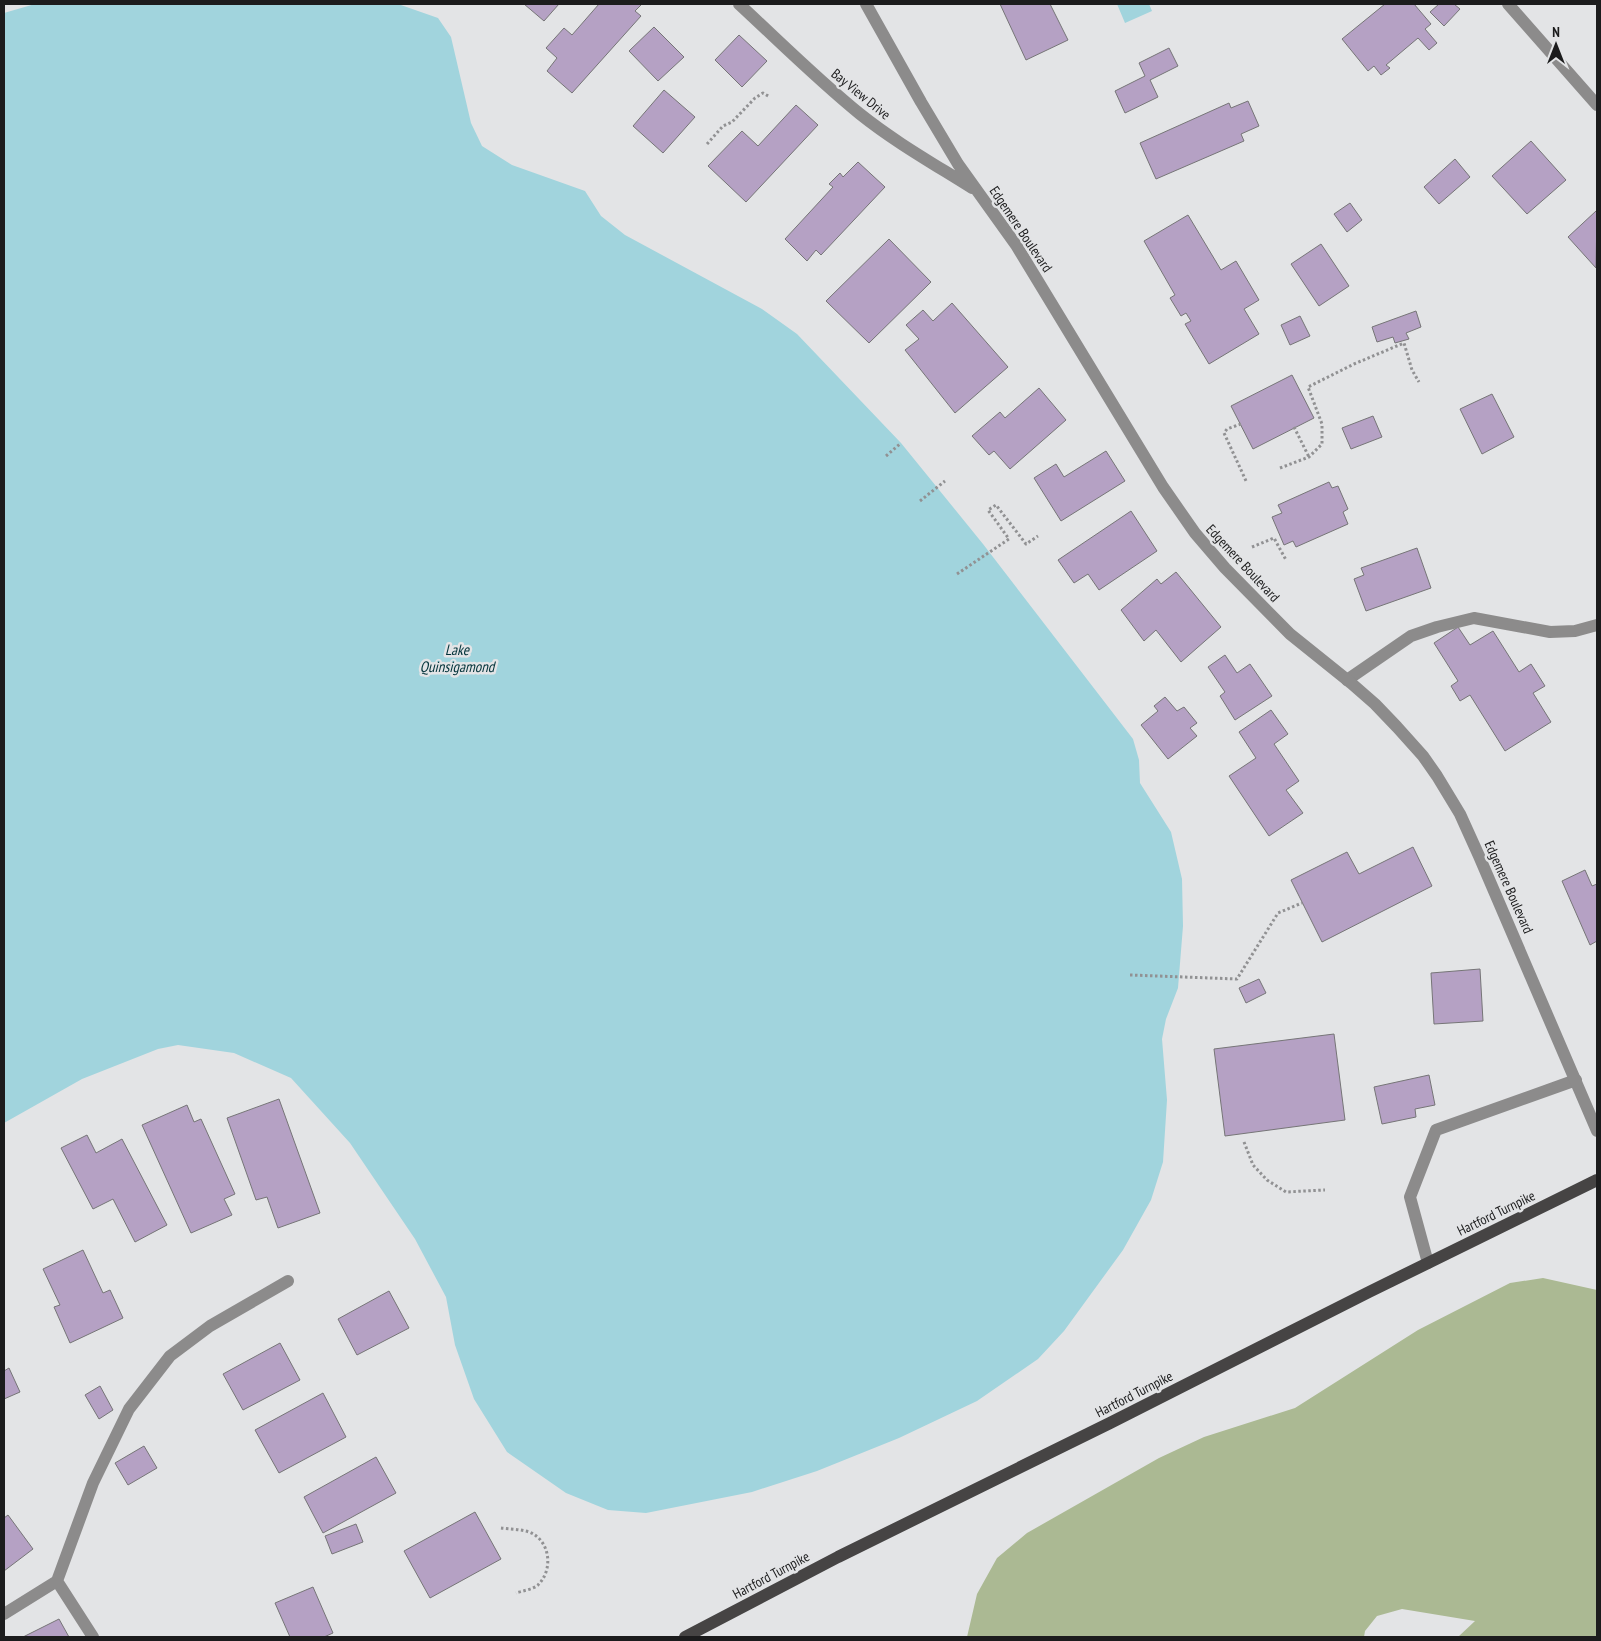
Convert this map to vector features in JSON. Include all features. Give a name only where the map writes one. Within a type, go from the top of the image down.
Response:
[{"type":"main road","name":"Hartford Turnpike","points":[[685,1637],[838,1556],[1065,1446],[1597,1180]]},
{"type":"street","name":"Bay View Drive","points":[[739,4],[813,74],[862,116],[977,191]]},
{"type":"street","name":"Edgemere Boulevard","points":[[866,4],[958,164],[1016,245],[1163,487],[1195,533],[1224,568],[1290,634],[1375,704],[1418,751],[1436,776],[1460,814],[1597,1131]]},
{"type":"street","points":[[1508,4],[1597,105]]},
{"type":"street","points":[[1348,680],[1411,636],[1474,618],[1550,632],[1575,631],[1597,625]]},
{"type":"street","points":[[1428,1263],[1410,1197],[1436,1130],[1576,1080]]},
{"type":"street","points":[[4,1614],[57,1580],[93,1483],[129,1409],[170,1356],[210,1326],[288,1281]]},
{"type":"street","points":[[57,1580],[93,1637]]},
{"type":"path","points":[[708,144],[723,126],[732,122],[755,98],[763,93],[770,97]]},
{"type":"path","points":[[1280,468],[1309,457],[1322,444],[1322,424],[1308,387],[1354,364],[1404,343],[1412,370],[1419,382]]},
{"type":"path","points":[[1241,424],[1227,429],[1224,433],[1247,483]]},
{"type":"path","points":[[1294,427],[1309,457]]},
{"type":"path","points":[[886,456],[901,443]]},
{"type":"path","points":[[920,501],[945,481]]},
{"type":"path","points":[[957,574],[1008,539],[988,510],[996,505],[1026,544],[1038,536]]},
{"type":"path","points":[[1252,546],[1274,538],[1286,560]]},
{"type":"path","points":[[1130,974],[1237,979],[1278,913],[1302,903]]},
{"type":"path","points":[[1244,1142],[1253,1164],[1267,1180],[1286,1192],[1325,1190]]},
{"type":"path","points":[[501,1528],[528,1531],[540,1538],[548,1555],[548,1571],[537,1586],[516,1592]]},
{"type":"green space","points":[[1543,1278],[1597,1290],[1597,1637],[1458,1637],[1475,1621],[1402,1609],[1377,1616],[1365,1631],[1364,1637],[967,1637],[977,1594],[997,1558],[1027,1533],[1159,1458],[1204,1437],[1295,1408],[1418,1330],[1510,1283]]},
{"type":"water","name":"Lake Quinsigamond","points":[[35,4],[398,4],[438,18],[451,37],[471,123],[482,146],[512,165],[585,191],[601,216],[625,235],[762,309],[797,334],[901,443],[983,544],[1133,739],[1139,760],[1140,783],[1171,832],[1182,879],[1183,926],[1178,988],[1166,1019],[1162,1039],[1167,1100],[1163,1162],[1151,1200],[1123,1250],[1064,1331],[1038,1359],[977,1401],[899,1438],[817,1471],[752,1492],[646,1513],[608,1510],[566,1493],[507,1452],[474,1399],[455,1345],[446,1297],[415,1239],[350,1143],[291,1078],[234,1053],[178,1045],[158,1049],[82,1079],[4,1123],[4,13]]},
{"type":"water","points":[[1117,4],[1149,4],[1152,11],[1125,23]]},
{"type":"building","points":[[524,4],[559,4],[544,21]]},
{"type":"building","points":[[599,4],[642,4],[635,11],[641,16],[572,93],[547,71],[557,58],[546,48],[564,28],[572,35]]},
{"type":"building","points":[[1000,4],[1050,4],[1068,40],[1026,60]]},
{"type":"building","points":[[1385,4],[1414,4],[1431,24],[1425,29],[1437,43],[1429,50],[1418,38],[1386,65],[1390,68],[1381,75],[1374,66],[1368,71],[1342,39]]},
{"type":"building","points":[[1439,4],[1454,4],[1460,9],[1444,26],[1430,12]]},
{"type":"building","points":[[654,27],[684,57],[658,81],[629,51]]},
{"type":"building","points":[[739,35],[767,61],[742,87],[715,60]]},
{"type":"building","points":[[1169,48],[1178,66],[1150,80],[1158,97],[1125,113],[1115,91],[1145,76],[1139,63]]},
{"type":"building","points":[[664,90],[695,117],[663,153],[633,126]]},
{"type":"building","points":[[1248,101],[1259,126],[1241,134],[1244,141],[1156,179],[1140,143],[1229,103],[1231,108]]},
{"type":"building","points":[[796,105],[818,125],[746,202],[708,166],[742,131],[758,146]]},
{"type":"building","points":[[1531,141],[1566,180],[1527,214],[1492,176]]},
{"type":"building","points":[[1455,159],[1470,177],[1439,204],[1424,187]]},
{"type":"building","points":[[858,162],[885,187],[821,255],[816,250],[807,261],[785,239],[833,187],[829,184],[840,173],[843,177]]},
{"type":"building","points":[[1350,203],[1362,220],[1347,232],[1334,214]]},
{"type":"building","points":[[1596,211],[1597,213],[1596,268],[1568,237]]},
{"type":"building","points":[[1188,215],[1221,270],[1236,261],[1259,300],[1244,309],[1259,334],[1209,364],[1185,324],[1191,321],[1186,313],[1181,316],[1170,298],[1175,295],[1144,241]]},
{"type":"building","points":[[889,239],[931,282],[869,343],[826,301]]},
{"type":"building","points":[[1321,244],[1349,286],[1319,306],[1291,264]]},
{"type":"building","points":[[952,303],[1008,367],[955,413],[905,350],[919,339],[906,325],[923,310],[933,321]]},
{"type":"building","points":[[1416,311],[1421,327],[1406,333],[1409,339],[1395,343],[1393,337],[1377,342],[1372,327]]},
{"type":"building","points":[[1300,316],[1310,336],[1290,345],[1281,325]]},
{"type":"building","points":[[1292,375],[1314,418],[1253,449],[1231,406]]},
{"type":"building","points":[[1039,388],[1066,420],[1010,469],[994,451],[989,455],[972,436],[1000,412],[1005,418]]},
{"type":"building","points":[[1492,394],[1514,437],[1482,454],[1460,409]]},
{"type":"building","points":[[1373,416],[1382,437],[1351,449],[1342,428]]},
{"type":"building","points":[[1106,451],[1125,481],[1061,521],[1034,478],[1056,464],[1064,477]]},
{"type":"building","points":[[1329,482],[1332,488],[1338,486],[1348,509],[1343,512],[1348,524],[1296,547],[1293,541],[1284,545],[1272,517],[1282,513],[1278,505]]},
{"type":"building","points":[[1131,511],[1157,551],[1099,590],[1088,574],[1074,583],[1058,560]]},
{"type":"building","points":[[1417,548],[1431,588],[1366,611],[1354,579],[1364,575],[1361,568]]},
{"type":"building","points":[[1176,572],[1221,627],[1181,662],[1156,630],[1144,641],[1121,610],[1157,579],[1161,584]]},
{"type":"building","points":[[1458,627],[1470,645],[1493,631],[1519,672],[1531,664],[1545,686],[1533,693],[1551,722],[1505,751],[1470,695],[1460,701],[1451,686],[1458,681],[1434,643]]},
{"type":"building","points":[[1225,655],[1237,673],[1250,664],[1272,696],[1235,720],[1220,696],[1225,692],[1208,667]]},
{"type":"building","points":[[1165,697],[1177,711],[1184,707],[1197,723],[1190,728],[1197,736],[1168,759],[1141,725],[1158,711],[1154,706]]},
{"type":"building","points":[[1271,710],[1288,734],[1274,744],[1299,781],[1286,790],[1303,813],[1269,836],[1229,776],[1256,758],[1239,732]]},
{"type":"building","points":[[1413,847],[1432,886],[1322,942],[1291,880],[1347,852],[1359,874]]},
{"type":"building","points":[[1585,870],[1592,886],[1597,884],[1597,941],[1590,945],[1562,881]]},
{"type":"building","points":[[1480,969],[1483,1021],[1434,1024],[1431,973]]},
{"type":"building","points":[[1259,979],[1266,993],[1246,1003],[1239,988]]},
{"type":"building","points":[[1334,1034],[1345,1120],[1225,1136],[1214,1049]]},
{"type":"building","points":[[1429,1075],[1435,1105],[1415,1109],[1416,1117],[1382,1124],[1374,1087]]},
{"type":"building","points":[[279,1099],[320,1213],[278,1228],[267,1197],[256,1200],[227,1118]]},
{"type":"building","points":[[187,1105],[194,1122],[201,1119],[235,1194],[224,1199],[232,1215],[191,1233],[142,1125]]},
{"type":"building","points":[[87,1135],[96,1153],[122,1139],[167,1225],[135,1242],[113,1199],[93,1209],[61,1148]]},
{"type":"building","points":[[83,1250],[103,1293],[110,1290],[123,1318],[70,1343],[54,1307],[60,1305],[43,1269]]},
{"type":"building","points":[[389,1291],[409,1328],[357,1355],[338,1319]]},
{"type":"building","points":[[280,1343],[300,1380],[243,1410],[223,1374]]},
{"type":"building","points":[[9,1368],[20,1392],[4,1399],[4,1371]]},
{"type":"building","points":[[100,1386],[113,1410],[99,1419],[85,1395]]},
{"type":"building","points":[[323,1393],[346,1437],[279,1473],[255,1430]]},
{"type":"building","points":[[144,1446],[157,1468],[128,1485],[115,1463]]},
{"type":"building","points":[[376,1457],[396,1493],[323,1533],[304,1497]]},
{"type":"building","points":[[475,1512],[501,1559],[430,1598],[404,1551]]},
{"type":"building","points":[[8,1515],[33,1549],[4,1571],[4,1518]]},
{"type":"building","points":[[356,1524],[363,1542],[332,1554],[325,1536]]},
{"type":"building","points":[[313,1587],[333,1633],[324,1637],[290,1637],[275,1603]]},
{"type":"building","points":[[59,1619],[69,1637],[23,1637]]}]
